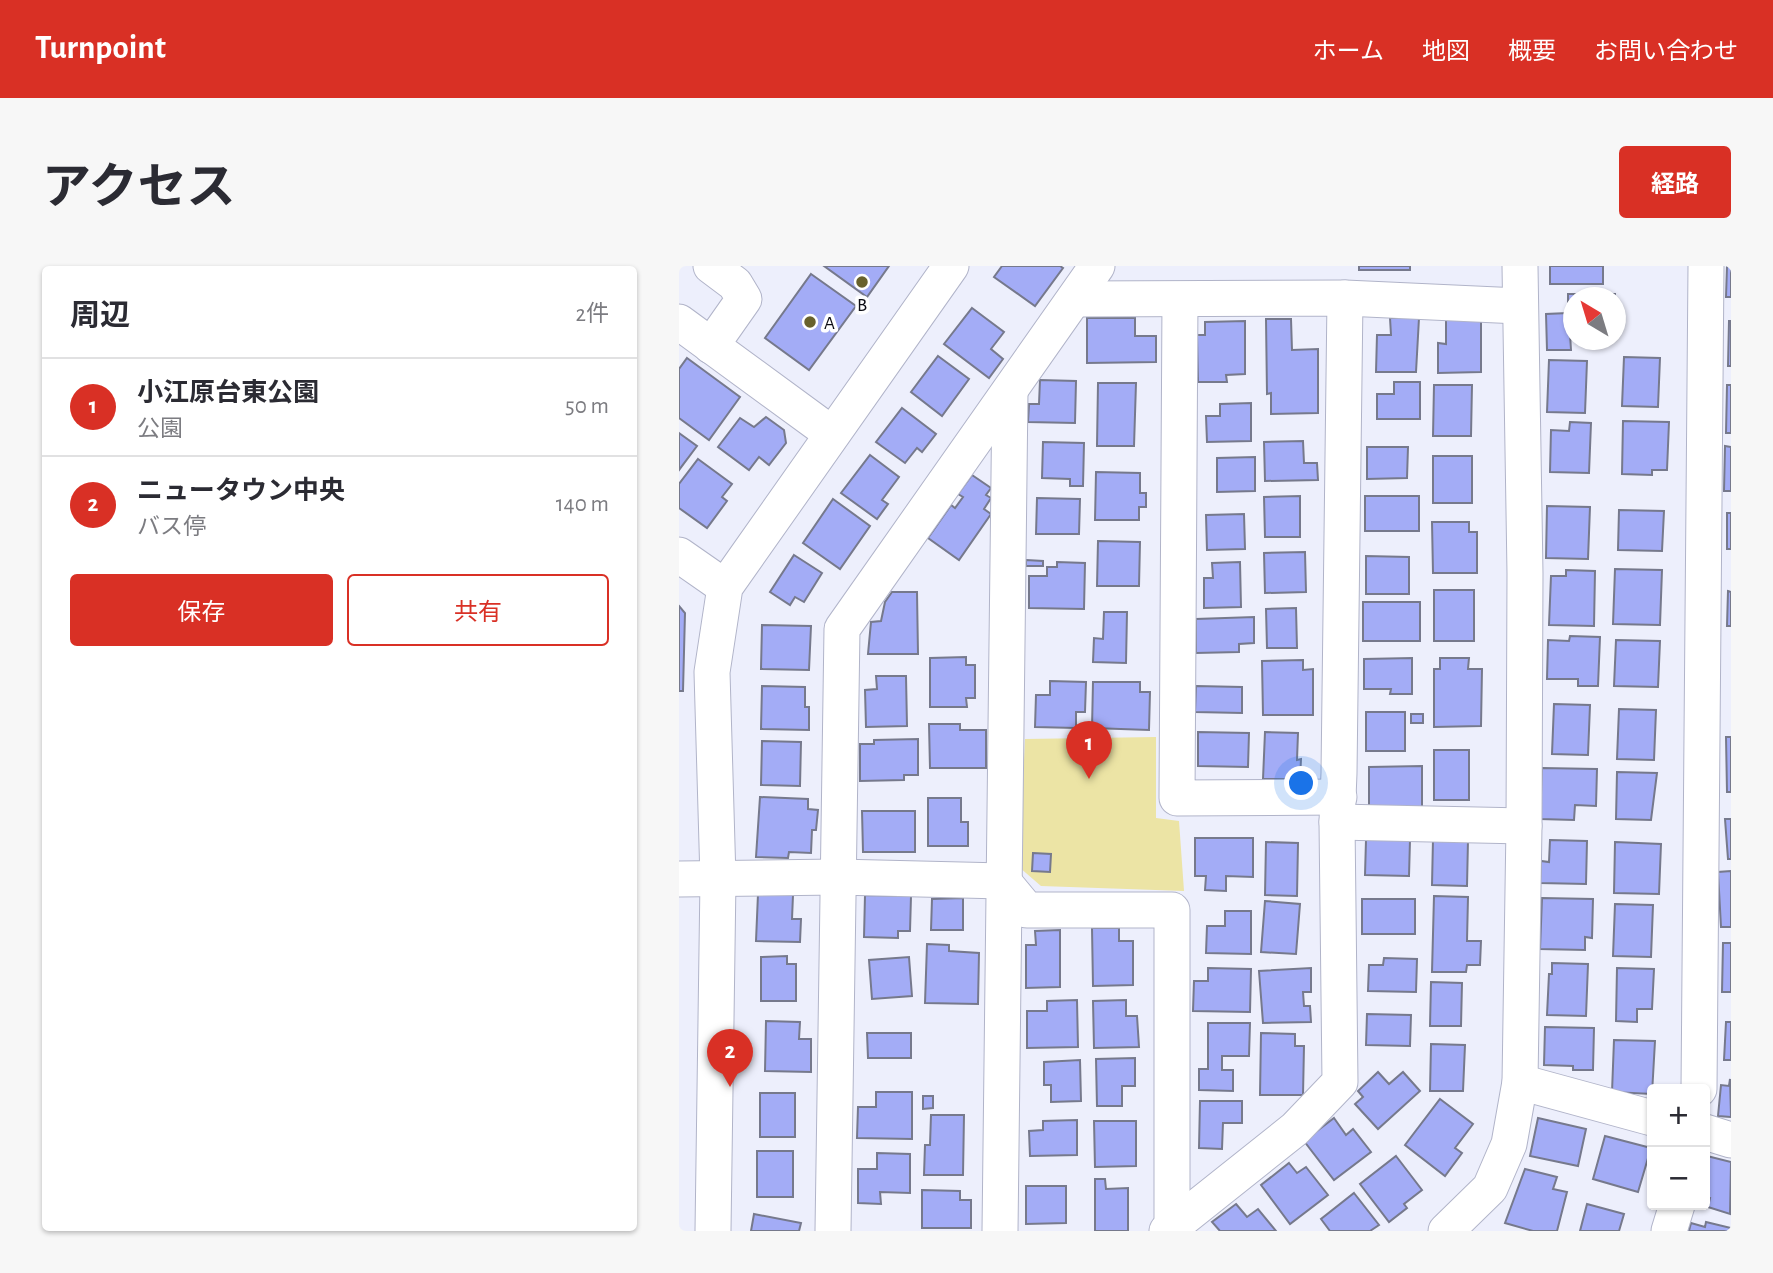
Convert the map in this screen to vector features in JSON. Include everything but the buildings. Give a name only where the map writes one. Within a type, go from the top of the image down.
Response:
[{"type":"street","points":[[711,266],[735,284],[744,299],[711,346]]},
{"type":"street","points":[[713,1231],[718,879],[712,672],[725,587],[951,266]]},
{"type":"street","points":[[833,1231],[842,629],[1097,266]]},
{"type":"street","points":[[1446,1231],[1490,1188],[1509,1144],[1520,1082],[1525,573],[1520,266]]},
{"type":"street","points":[[1699,1084],[1716,715],[1706,266]]},
{"type":"street","points":[[1075,299],[1345,298],[1519,306]]},
{"type":"street","points":[[1169,1229],[1295,1129],[1340,1082],[1338,810],[1345,298]]},
{"type":"street","points":[[1180,300],[1177,798],[1524,826]]},
{"type":"street","points":[[679,322],[832,434]]},
{"type":"street","points":[[1000,1231],[1010,392]]},
{"type":"street","points":[[679,555],[725,587]]},
{"type":"street","points":[[679,879],[837,877],[1003,881],[1027,911],[1172,910],[1169,1229]]},
{"type":"street","points":[[1520,1082],[1647,1117]]},
{"type":"street","points":[[1710,1134],[1731,1140]]},
{"type":"street","points":[[1669,1231],[1675,1210]]},
{"type":"shaded area","points":[[1156,737],[1156,818],[1179,821],[1184,891],[1041,886],[1019,867],[1025,739]]},
{"type":"place","name":"B","points":[[862,282]]},
{"type":"place","name":"A","points":[[810,322]]},
{"type":"place","name":"小江原台東公園","points":[[1089,779]]},
{"type":"place","name":"ニュータウン中央","points":[[730,1087]]}]
